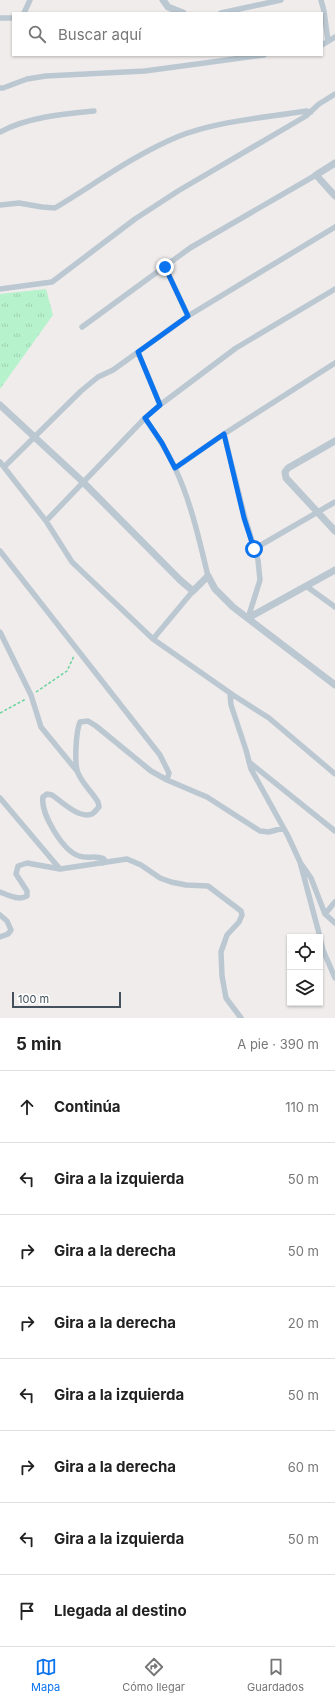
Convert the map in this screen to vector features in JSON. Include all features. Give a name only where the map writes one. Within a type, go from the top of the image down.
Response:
[{"type":"street","points":[[24,12],[30,0]]},
{"type":"street","points":[[163,0],[168,7],[180,12]]},
{"type":"street","points":[[226,12],[281,0]]},
{"type":"street","points":[[321,0],[328,41]]},
{"type":"street","points":[[0,18],[12,18]]},
{"type":"street","points":[[323,44],[335,37]]},
{"type":"street","points":[[0,88],[27,79],[46,76],[145,70],[256,56]]},
{"type":"street","points":[[0,289],[52,282],[178,191],[306,116],[319,104],[335,94]]},
{"type":"street","points":[[0,205],[19,203],[55,208],[140,157],[177,137],[219,125],[306,110],[311,112]]},
{"type":"street","points":[[0,132],[13,125],[50,116],[94,111]]},
{"type":"street","points":[[82,327],[190,248],[335,163]]},
{"type":"street","points":[[316,174],[335,196]]},
{"type":"street","points":[[4,467],[81,391],[98,377],[113,370],[188,316],[335,227]]},
{"type":"street","points":[[165,267],[188,316]]},
{"type":"street","points":[[46,521],[145,418],[160,405],[236,348],[335,289]]},
{"type":"street","points":[[138,352],[160,405]]},
{"type":"street","points":[[175,468],[224,434],[335,363]]},
{"type":"street","points":[[0,405],[83,482],[180,580],[193,591]]},
{"type":"street","points":[[145,418],[162,443],[175,468],[194,517],[208,576],[215,590],[248,618],[335,685]]},
{"type":"street","points":[[224,434],[244,518],[258,560],[260,580],[248,618]]},
{"type":"street","points":[[335,441],[288,468],[285,472],[286,478],[335,531]]},
{"type":"street","points":[[0,462],[46,521],[72,562],[152,639],[230,694],[269,718],[335,774]]},
{"type":"street","points":[[254,549],[335,502]]},
{"type":"street","points":[[0,551],[160,755],[169,772],[167,780]]},
{"type":"street","points":[[248,618],[335,570]]},
{"type":"street","points":[[152,639],[193,591],[208,576]]},
{"type":"street","points":[[306,586],[335,607]]},
{"type":"street","points":[[0,632],[31,696],[41,727],[77,771],[98,802],[99,807],[92,814],[83,814],[75,811],[52,795],[47,794],[43,797],[42,803],[50,823],[67,849],[79,856],[100,857],[104,859],[103,863]]},
{"type":"street","points":[[230,694],[231,705],[251,769],[300,862],[311,878],[326,914],[335,923]]},
{"type":"street","points":[[77,771],[77,728],[80,722],[88,721],[151,771],[167,780],[207,797],[260,831],[269,832],[283,828]]},
{"type":"street","points":[[249,762],[335,831]]},
{"type":"street","points":[[0,798],[60,869]]},
{"type":"street","points":[[0,892],[16,897],[23,898],[27,896],[27,891],[16,874],[18,866],[27,863],[60,869],[127,859],[141,865],[160,878],[171,882],[186,885],[208,886],[240,911],[242,915],[239,922],[227,935],[221,952],[222,976],[226,998],[241,1018]]},
{"type":"street","points":[[300,862],[319,934]]},
{"type":"street","points":[[326,914],[335,902]]},
{"type":"street","points":[[0,915],[7,920],[11,930],[8,934],[0,937]]},
{"type":"street","points":[[323,950],[335,978]]},
{"type":"path","points":[[0,713],[31,696],[67,671],[77,649]]},
{"type":"green space","points":[[46,289],[53,315],[0,389],[0,294]]},
{"type":"route","points":[[165,267],[188,316],[138,352],[160,405],[145,418],[162,443],[175,468],[224,434],[244,518],[254,549]]}]
